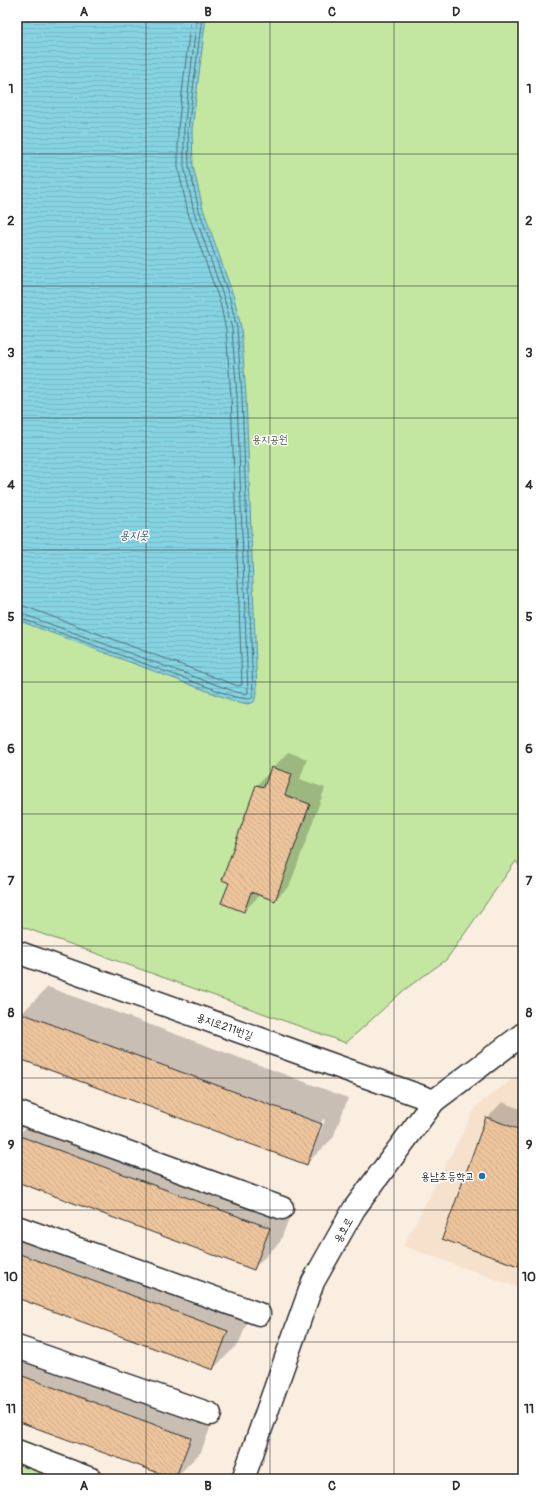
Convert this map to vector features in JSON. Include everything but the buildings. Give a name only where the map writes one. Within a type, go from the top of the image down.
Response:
[{"type":"street","name":"용지로211번길","points":[[17,952],[434,1101]]},
{"type":"street","name":"용호로","points":[[244,1479],[313,1282],[354,1209],[434,1101],[523,1034]]},
{"type":"street","points":[[17,1112],[282,1208]]},
{"type":"street","points":[[17,1227],[259,1314]]},
{"type":"street","points":[[17,1347],[210,1414]]},
{"type":"street","points":[[17,1451],[91,1479]]},
{"type":"shaded area","name":"용남초등학교","points":[[523,1071],[523,1289],[403,1246],[477,1105]]},
{"type":"green space","name":"용지공원","points":[[17,17],[523,17],[523,872],[516,861],[446,960],[404,990],[346,1043],[17,925]]},
{"type":"green space","points":[[17,1464],[59,1479],[17,1479]]},
{"type":"water","name":"용지못","points":[[17,17],[206,17],[192,130],[193,166],[203,209],[234,298],[241,327],[246,396],[257,693],[254,702],[248,704],[234,701],[17,620]]},
{"type":"place","name":"용남초등학교","points":[[482,1176]]}]
